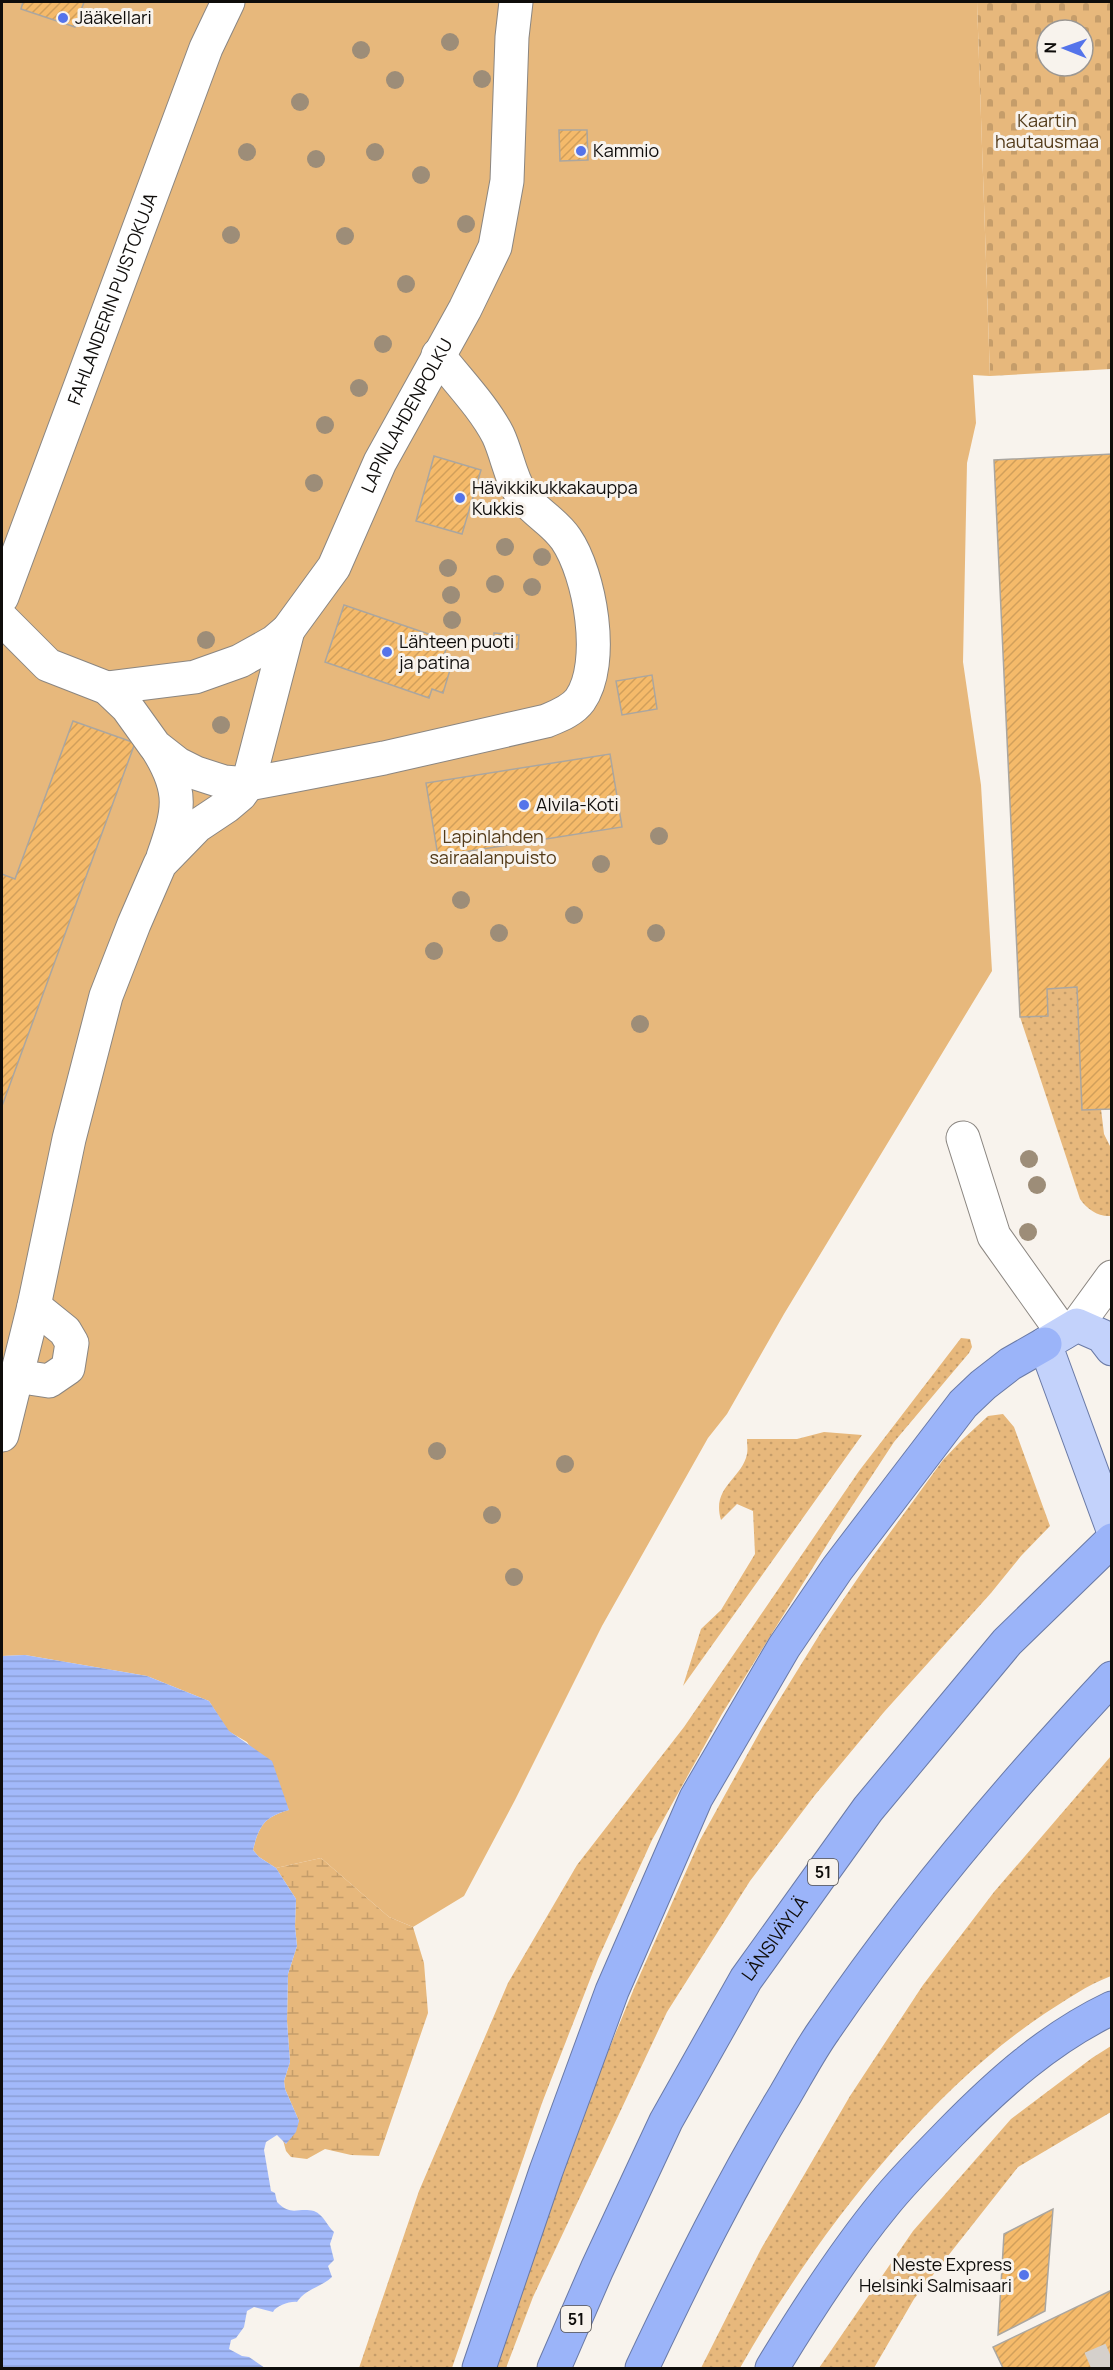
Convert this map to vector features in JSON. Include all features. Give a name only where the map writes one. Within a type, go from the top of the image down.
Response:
[{"type":"highway","points":[[478,2368],[546,2171],[612,1991],[696,1798],[784,1647],[837,1569],[963,1404],[982,1385],[1010,1364],[1061,1334]]},
{"type":"highway","name":"LÄNSIVÄYLÄ","points":[[554,2368],[666,2121],[746,1979],[868,1809],[1007,1642],[1112,1540]]},
{"type":"highway","points":[[642,2368],[691,2265],[744,2163],[824,2030],[936,1879],[1046,1749],[1112,1678]]},
{"type":"highway","points":[[772,2368],[839,2266],[885,2203],[931,2153],[977,2105],[1026,2061],[1112,2008]]},
{"type":"main road","points":[[1112,1348],[1102,1336],[1061,1334],[1112,1527]]},
{"type":"lane","name":"FAHLANDERIN PUISTOKUJA","points":[[6,585],[206,48],[228,2]]},
{"type":"lane","name":"LAPINLAHDENPOLKU","points":[[107,688],[195,677],[240,660],[274,642],[288,630],[334,567],[380,462],[465,309],[495,247],[507,181],[512,37],[516,2]]},
{"type":"lane","points":[[155,746],[178,764],[196,773],[224,782],[248,784],[384,758],[546,721],[566,712],[579,702],[587,688],[595,653],[593,626],[574,552],[554,526],[541,516],[520,492],[497,435],[438,355]]},
{"type":"lane","points":[[2,619],[48,665],[107,688],[127,707],[170,769],[175,784],[176,805],[173,828],[160,864],[106,996],[69,1139],[34,1306],[2,1435]]},
{"type":"lane","points":[[160,864],[197,826],[227,806],[248,784],[288,630]]},
{"type":"lane","points":[[963,1138],[994,1236],[1061,1334]]},
{"type":"lane","points":[[1061,1334],[1112,1277]]},
{"type":"lane","points":[[1061,1334],[1112,1305]]},
{"type":"lane","points":[[16,1376],[49,1381],[68,1368],[72,1343],[65,1331],[34,1306]]},
{"type":"green space","name":"Lapinlahden sairaalanpuisto","points":[[2,2],[977,2],[990,376],[973,375],[976,423],[967,463],[963,662],[981,785],[992,971],[784,1314],[727,1414],[708,1438],[602,1626],[464,1896],[413,1927],[389,1917],[321,1858],[276,1868],[259,1857],[253,1850],[260,1829],[268,1819],[289,1810],[247,1742],[228,1731],[209,1701],[147,1676],[25,1655],[2,1656]]},
{"type":"green space","name":"Kaartin hautausmaa","points":[[977,2],[1111,2],[1111,369],[990,376]]},
{"type":"green space","points":[[1077,987],[1082,1110],[1101,1109],[1104,1134],[1111,1148],[1111,1216],[1093,1212],[1080,1199],[1020,1017],[1047,1015],[1047,989]]},
{"type":"green space","points":[[961,1338],[970,1339],[972,1347],[969,1353],[894,1442],[833,1535],[722,1714],[652,1840],[598,1959],[542,2103],[452,2368],[359,2368],[419,2191],[508,1983],[577,1865],[684,1727],[859,1471]]},
{"type":"green space","points":[[1003,1414],[1014,1427],[1050,1526],[884,1712],[815,1795],[750,1881],[667,2012],[533,2297],[506,2368],[493,2368],[581,2117],[635,1986],[700,1840],[763,1726],[823,1629],[873,1556],[943,1460],[988,1416]]},
{"type":"green space","points":[[824,1432],[862,1435],[683,1686],[701,1629],[721,1610],[755,1554],[753,1511],[737,1504],[721,1520],[719,1509],[724,1491],[744,1463],[747,1439],[797,1439]]},
{"type":"green space","points":[[1111,1756],[1111,1976],[1085,1988],[1044,2014],[999,2048],[955,2086],[873,2174],[836,2222],[801,2271],[740,2368],[701,2368],[761,2249],[850,2096],[923,1985],[994,1892]]},
{"type":"green space","points":[[321,1858],[389,1917],[413,1927],[424,1963],[428,2013],[379,2156],[351,2155],[325,2149],[307,2159],[291,2157],[286,2151],[283,2140],[286,2144],[299,2121],[285,2089],[284,2081],[290,2062],[287,2021],[288,1974],[297,1946],[296,1899],[276,1868]]},
{"type":"green space","points":[[1111,2046],[1111,2112],[1018,2167],[914,2299],[874,2368],[819,2368],[913,2231],[1011,2119]]},
{"type":"water","points":[[25,1655],[147,1676],[209,1701],[229,1731],[272,1761],[289,1810],[268,1819],[260,1829],[253,1850],[259,1857],[276,1868],[296,1899],[297,1946],[288,1974],[287,2021],[290,2062],[284,2081],[285,2089],[299,2121],[296,2132],[286,2144],[277,2135],[266,2142],[264,2150],[271,2191],[275,2193],[277,2202],[287,2209],[314,2211],[320,2215],[334,2232],[330,2244],[334,2260],[328,2266],[332,2277],[304,2294],[297,2302],[284,2304],[273,2312],[254,2307],[247,2311],[244,2327],[236,2338],[231,2340],[229,2349],[249,2357],[265,2368],[2,2368],[2,1656]]},
{"type":"building","name":"Jääkellari","points":[[23,2],[84,2],[75,27],[21,9]]},
{"type":"building","points":[[559,130],[587,130],[588,160],[560,161]]},
{"type":"building","points":[[1112,454],[1112,1109],[1082,1110],[1077,987],[1047,989],[1048,1016],[1020,1017],[994,460]]},
{"type":"building","points":[[434,456],[481,470],[462,534],[416,521]]},
{"type":"building","name":"Lähteen puoti ja patina","points":[[344,605],[449,641],[440,666],[450,670],[443,693],[432,689],[429,698],[325,662]]},
{"type":"building","points":[[494,633],[519,635],[518,649],[494,648]]},
{"type":"building","points":[[652,675],[657,709],[622,715],[616,681]]},
{"type":"building","points":[[73,721],[135,743],[2,1106],[2,874],[15,879]]},
{"type":"building","name":"Alvila-Koti","points":[[610,754],[622,827],[438,856],[426,783]]},
{"type":"building","points":[[1053,2209],[1045,2311],[998,2335],[1004,2234]]},
{"type":"building","points":[[1112,2290],[1112,2368],[1003,2368],[993,2347]]},
{"type":"tunnel","points":[[1091,2368],[1112,2359]]},
{"type":"place","name":"Jääkellari","points":[[63,18]]},
{"type":"place","name":"Kammio","points":[[581,151]]},
{"type":"place","name":"Hävikkikukkakauppa Kukkis","points":[[460,498]]},
{"type":"place","name":"Lähteen puoti ja patina","points":[[387,652]]},
{"type":"place","name":"Alvila-Koti","points":[[524,805]]},
{"type":"place","name":"Neste Express Helsinki Salmisaari","points":[[1024,2275]]}]
